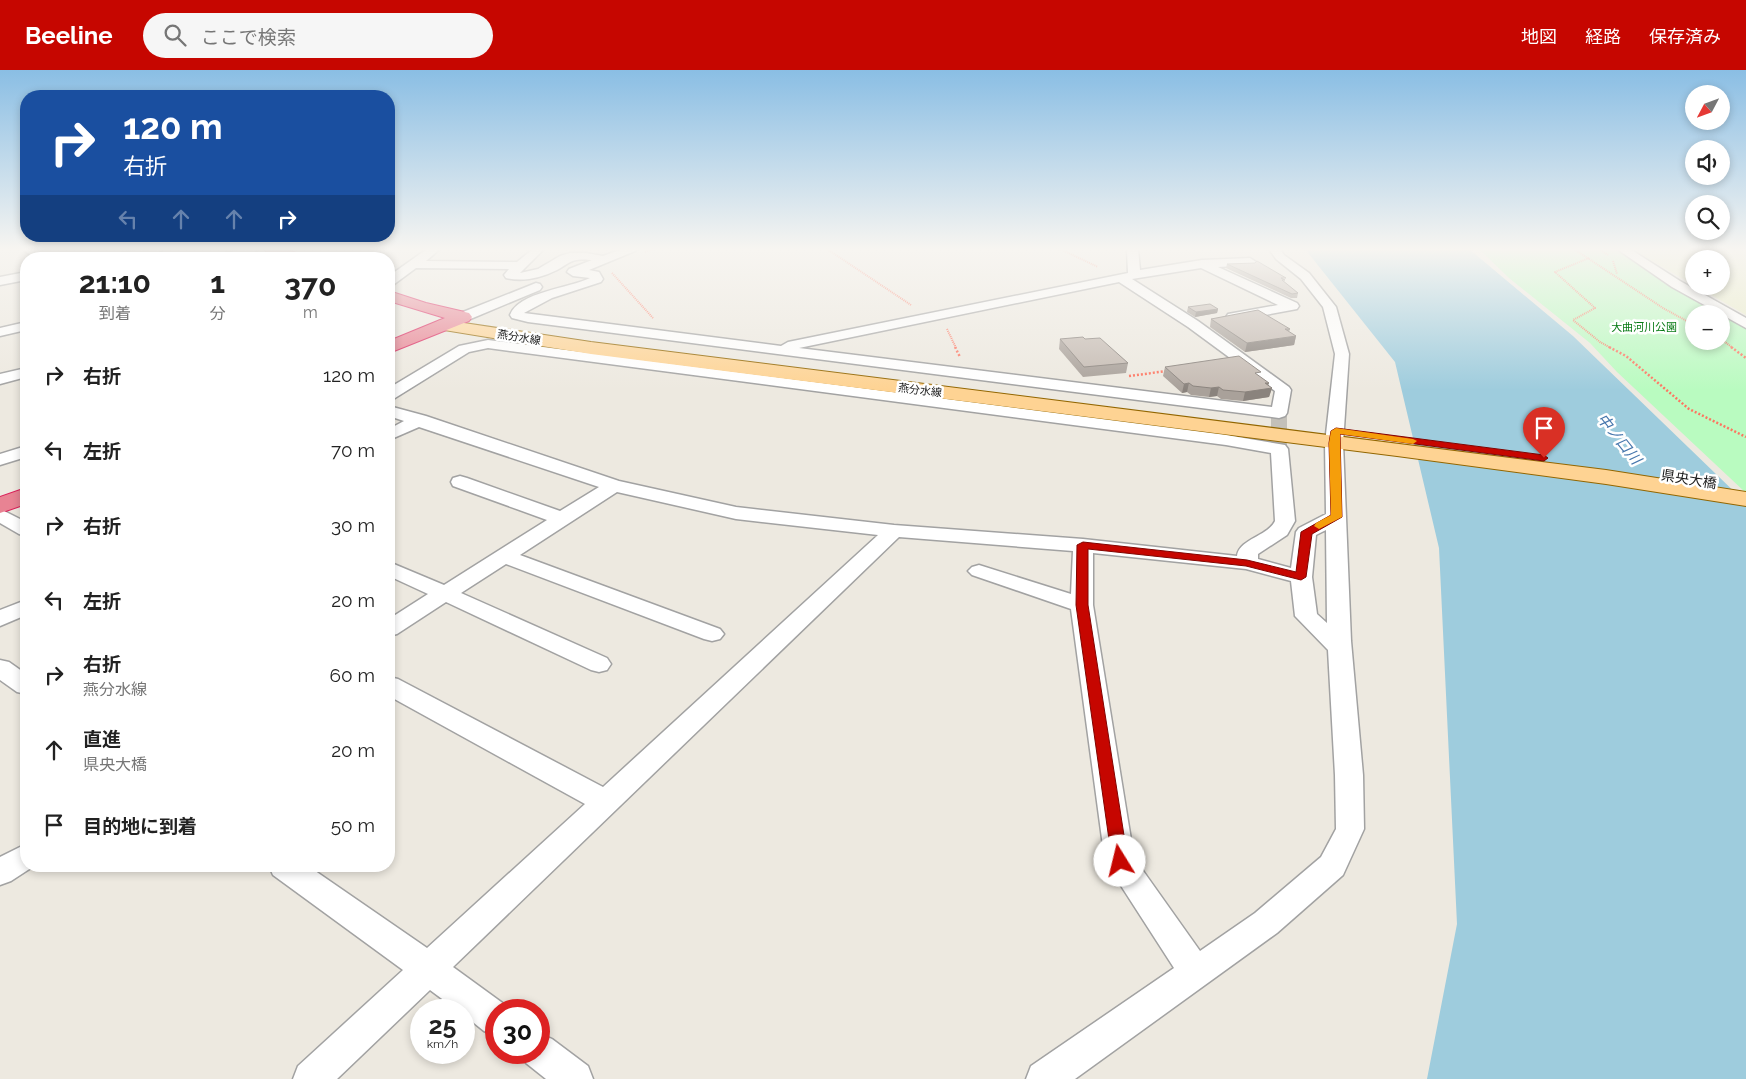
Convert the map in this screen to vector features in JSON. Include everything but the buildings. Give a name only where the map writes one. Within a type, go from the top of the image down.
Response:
[{"type":"highway","points":[[395,298],[421,307],[463,317]]},
{"type":"highway","points":[[395,309],[444,325]]},
{"type":"highway","points":[[395,345],[463,317]]},
{"type":"highway","points":[[0,506],[20,498]]},
{"type":"main road","name":"燕分水線","points":[[463,317],[598,338],[1335,437]]},
{"type":"main road","name":"燕分水線","points":[[444,325],[591,348],[1395,444]]},
{"type":"main road","name":"県央大橋","points":[[1395,444],[1600,465],[1746,488]]},
{"type":"main road","name":"県央大橋","points":[[1395,444],[1746,499]]},
{"type":"street","points":[[463,317],[514,296]]},
{"type":"street","points":[[545,296],[519,309],[517,315],[528,318],[1279,413],[1282,390],[1154,296]]},
{"type":"street","points":[[778,350],[794,344],[1033,296]]},
{"type":"street","points":[[1193,324],[1292,306],[1271,296]]},
{"type":"street","points":[[1044,1079],[1266,923],[1332,866],[1350,829],[1349,774],[1340,648],[1336,517],[1335,437],[1342,354],[1329,307],[1321,296]]},
{"type":"street","points":[[1697,296],[1746,324]]},
{"type":"street","points":[[0,332],[20,327]]},
{"type":"street","points":[[395,391],[464,349],[488,344],[1226,440],[1279,449],[1285,521],[1280,532],[1248,551],[1247,563]]},
{"type":"street","points":[[0,379],[20,374]]},
{"type":"street","points":[[395,413],[614,486],[736,513],[894,531],[1083,545],[1247,563],[1301,577]]},
{"type":"street","points":[[395,432],[420,420]]},
{"type":"street","points":[[0,460],[20,453]]},
{"type":"street","points":[[460,482],[563,519]]},
{"type":"street","points":[[395,625],[614,486]]},
{"type":"street","points":[[0,515],[20,527]]},
{"type":"street","points":[[1336,517],[1306,532],[1301,577],[1306,616],[1340,648]]},
{"type":"street","points":[[310,1079],[430,969],[894,531]]},
{"type":"street","points":[[1083,545],[1082,605],[1120,861],[1196,973]]},
{"type":"street","points":[[506,556],[712,634]]},
{"type":"street","points":[[395,571],[599,664]]},
{"type":"street","points":[[979,571],[1082,605]]},
{"type":"street","points":[[0,619],[20,610]]},
{"type":"street","points":[[0,668],[20,682]]},
{"type":"street","points":[[395,688],[606,802]]},
{"type":"street","points":[[0,872],[20,860]]},
{"type":"street","points":[[293,872],[430,969],[485,1011]]},
{"type":"street","points":[[550,1060],[575,1079]]},
{"type":"path","points":[[634,296],[668,336]]},
{"type":"path","points":[[897,296],[928,317],[943,318],[967,374]]},
{"type":"path","points":[[1582,296],[1595,308],[1573,320],[1600,342],[1626,356],[1689,408],[1746,438]]},
{"type":"path","points":[[1647,296],[1674,316],[1685,321]]},
{"type":"path","points":[[1730,345],[1746,358]]},
{"type":"path","points":[[1122,377],[1168,370]]},
{"type":"green space","name":"大曲河川公園","points":[[1532,296],[1693,296],[1709,305],[1685,305],[1685,350],[1730,350],[1730,317],[1746,326],[1746,493],[1617,372],[1590,343]]},
{"type":"green space","points":[[1713,296],[1746,296],[1746,315]]},
{"type":"water","name":"中ノ口川","points":[[1343,296],[1525,296],[1573,336],[1746,503],[1746,1079],[1427,1079],[1457,924],[1439,548],[1395,362]]},
{"type":"tunnel","points":[[1279,413],[1279,449]]},
{"type":"slow traffic","points":[[1319,526],[1336,517],[1334,443],[1336,431],[1413,441]]},
{"type":"route","points":[[1120,861],[1082,605],[1083,545],[1125,548],[1247,563],[1301,577],[1306,532],[1336,517],[1334,443],[1336,431],[1544,458]]}]
